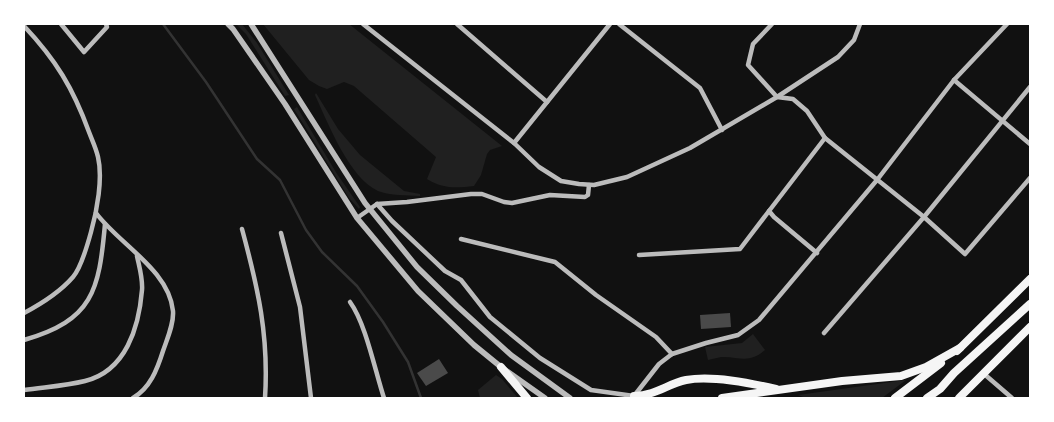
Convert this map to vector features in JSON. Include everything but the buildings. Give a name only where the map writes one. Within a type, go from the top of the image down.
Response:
[{"type":"highway","points":[[895,398],[960,348],[1030,279]]},
{"type":"highway","points":[[935,398],[954,373],[1030,304]]},
{"type":"highway","points":[[959,398],[1030,327]]},
{"type":"highway","points":[[722,398],[842,381],[901,376],[926,366],[960,348]]},
{"type":"highway","points":[[501,368],[527,398]]},
{"type":"highway","points":[[634,396],[645,396],[687,380],[747,382],[780,390]]},
{"type":"highway","points":[[927,398],[940,389]]},
{"type":"street","points":[[61,24],[84,52],[107,27],[106,24]]},
{"type":"street","points":[[228,24],[285,104],[357,218],[418,290],[474,345],[501,368],[546,398]]},
{"type":"street","points":[[250,24],[369,208],[417,267],[511,355],[570,398]]},
{"type":"street","points":[[363,24],[514,143],[539,167],[561,181],[589,185],[627,177],[690,148],[722,130],[838,57],[854,40],[860,24]]},
{"type":"street","points":[[514,143],[610,24]]},
{"type":"street","points":[[619,24],[700,88],[722,130]]},
{"type":"street","points":[[772,24],[753,44],[748,65],[778,96],[793,100],[807,110],[825,138],[924,217],[965,254],[1030,178]]},
{"type":"street","points":[[376,204],[445,271],[462,280],[490,317],[540,358],[591,390],[634,396],[658,364],[672,354],[706,342],[738,335],[759,320],[877,180],[954,80],[1007,24]]},
{"type":"street","points":[[461,25],[547,102]]},
{"type":"street","points":[[24,26],[61,72],[78,102],[98,158],[99,183],[96,214],[88,243],[73,277],[44,302],[24,313]]},
{"type":"street","points":[[954,80],[1030,144]]},
{"type":"street","points":[[824,333],[924,217],[1030,87]]},
{"type":"street","points":[[639,255],[740,249],[825,138]]},
{"type":"street","points":[[357,218],[376,204],[428,200],[476,193],[512,203],[550,195],[585,197],[588,195],[589,185]]},
{"type":"street","points":[[769,211],[817,252]]},
{"type":"street","points":[[96,214],[137,256],[150,266],[166,289],[173,312],[172,324],[158,366],[148,385],[140,394],[133,398]]},
{"type":"street","points":[[24,340],[58,328],[72,320],[89,300],[101,262],[105,224]]},
{"type":"street","points":[[242,229],[261,306],[267,370],[265,398]]},
{"type":"street","points":[[281,233],[300,307],[312,398]]},
{"type":"street","points":[[461,239],[555,262],[596,295],[656,337],[672,354]]},
{"type":"street","points":[[24,390],[86,381],[103,374],[118,361],[129,344],[136,322],[142,288],[137,256]]},
{"type":"street","points":[[350,302],[357,312],[384,398]]},
{"type":"street","points":[[983,373],[1012,398]]},
{"type":"shaded area","points":[[236,24],[242,24],[257,43],[289,95],[285,96],[246,34]]},
{"type":"shaded area","points":[[263,24],[349,24],[502,146],[490,150],[487,154],[481,175],[474,186],[450,187],[439,185],[427,179],[436,157],[354,86],[344,82],[327,89],[309,80]]},
{"type":"shaded area","points":[[316,93],[338,129],[360,155],[404,191],[420,194],[420,196],[383,193],[368,184],[358,174],[340,149],[315,95]]},
{"type":"shaded area","points":[[297,107],[337,174],[360,207],[359,209],[349,198],[294,109]]},
{"type":"shaded area","points":[[753,334],[765,350],[759,355],[748,359],[721,357],[708,360],[705,347],[742,343]]},
{"type":"shaded area","points":[[496,375],[502,379],[518,398],[480,398],[478,390]]},
{"type":"shaded area","points":[[906,380],[882,398],[806,398],[798,395]]},
{"type":"waterway","points":[[163,24],[206,82],[257,159],[280,180],[306,230],[322,252],[357,286],[383,322],[408,362],[421,398]]}]
